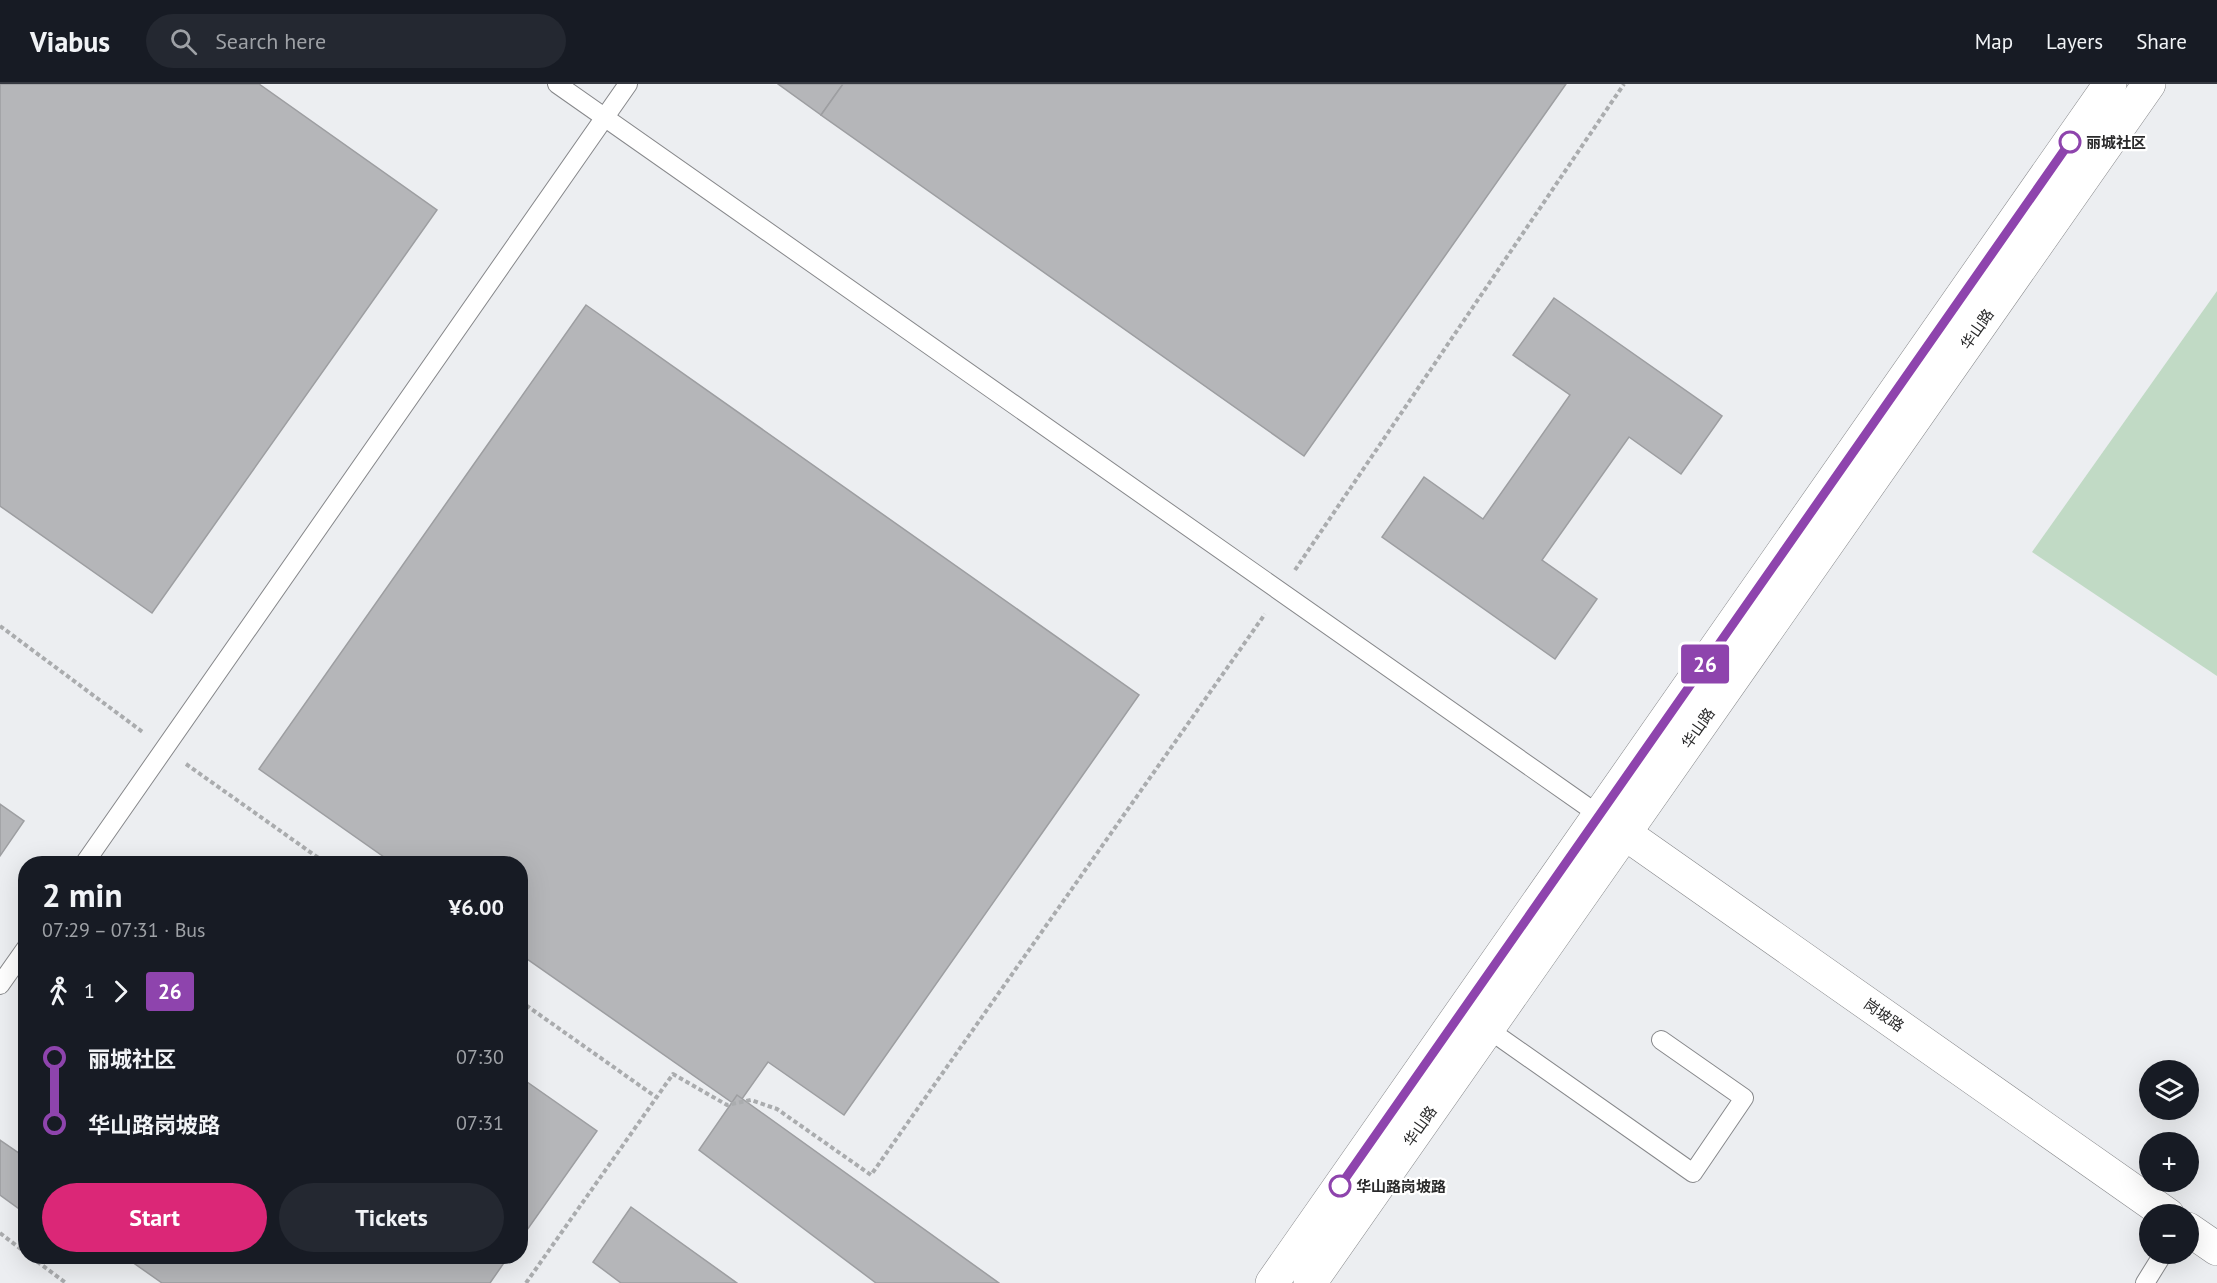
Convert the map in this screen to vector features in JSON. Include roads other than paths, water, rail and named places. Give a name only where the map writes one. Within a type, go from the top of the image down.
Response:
[{"type":"street","name":"华山路","points":[[1310,1283],[1488,1029],[1612,824],[2110,84]]},
{"type":"street","name":"华山路","points":[[1272,1283],[1612,824],[2149,84]]},
{"type":"street","name":"岗坡路","points":[[1612,824],[2152,1204]]},
{"type":"street","points":[[2199,1237],[2217,1249]]},
{"type":"lane","points":[[557,84],[1612,824]]},
{"type":"lane","points":[[90,856],[628,84]]},
{"type":"lane","points":[[0,985],[18,959]]},
{"type":"lane","points":[[1488,1029],[1693,1173],[1744,1098],[1661,1040]]},
{"type":"lane","points":[[2145,1283],[2157,1264]]},
{"type":"place","name":"丽城社区","points":[[2070,142]]},
{"type":"place","name":"华山路岗坡路","points":[[1340,1186]]}]
